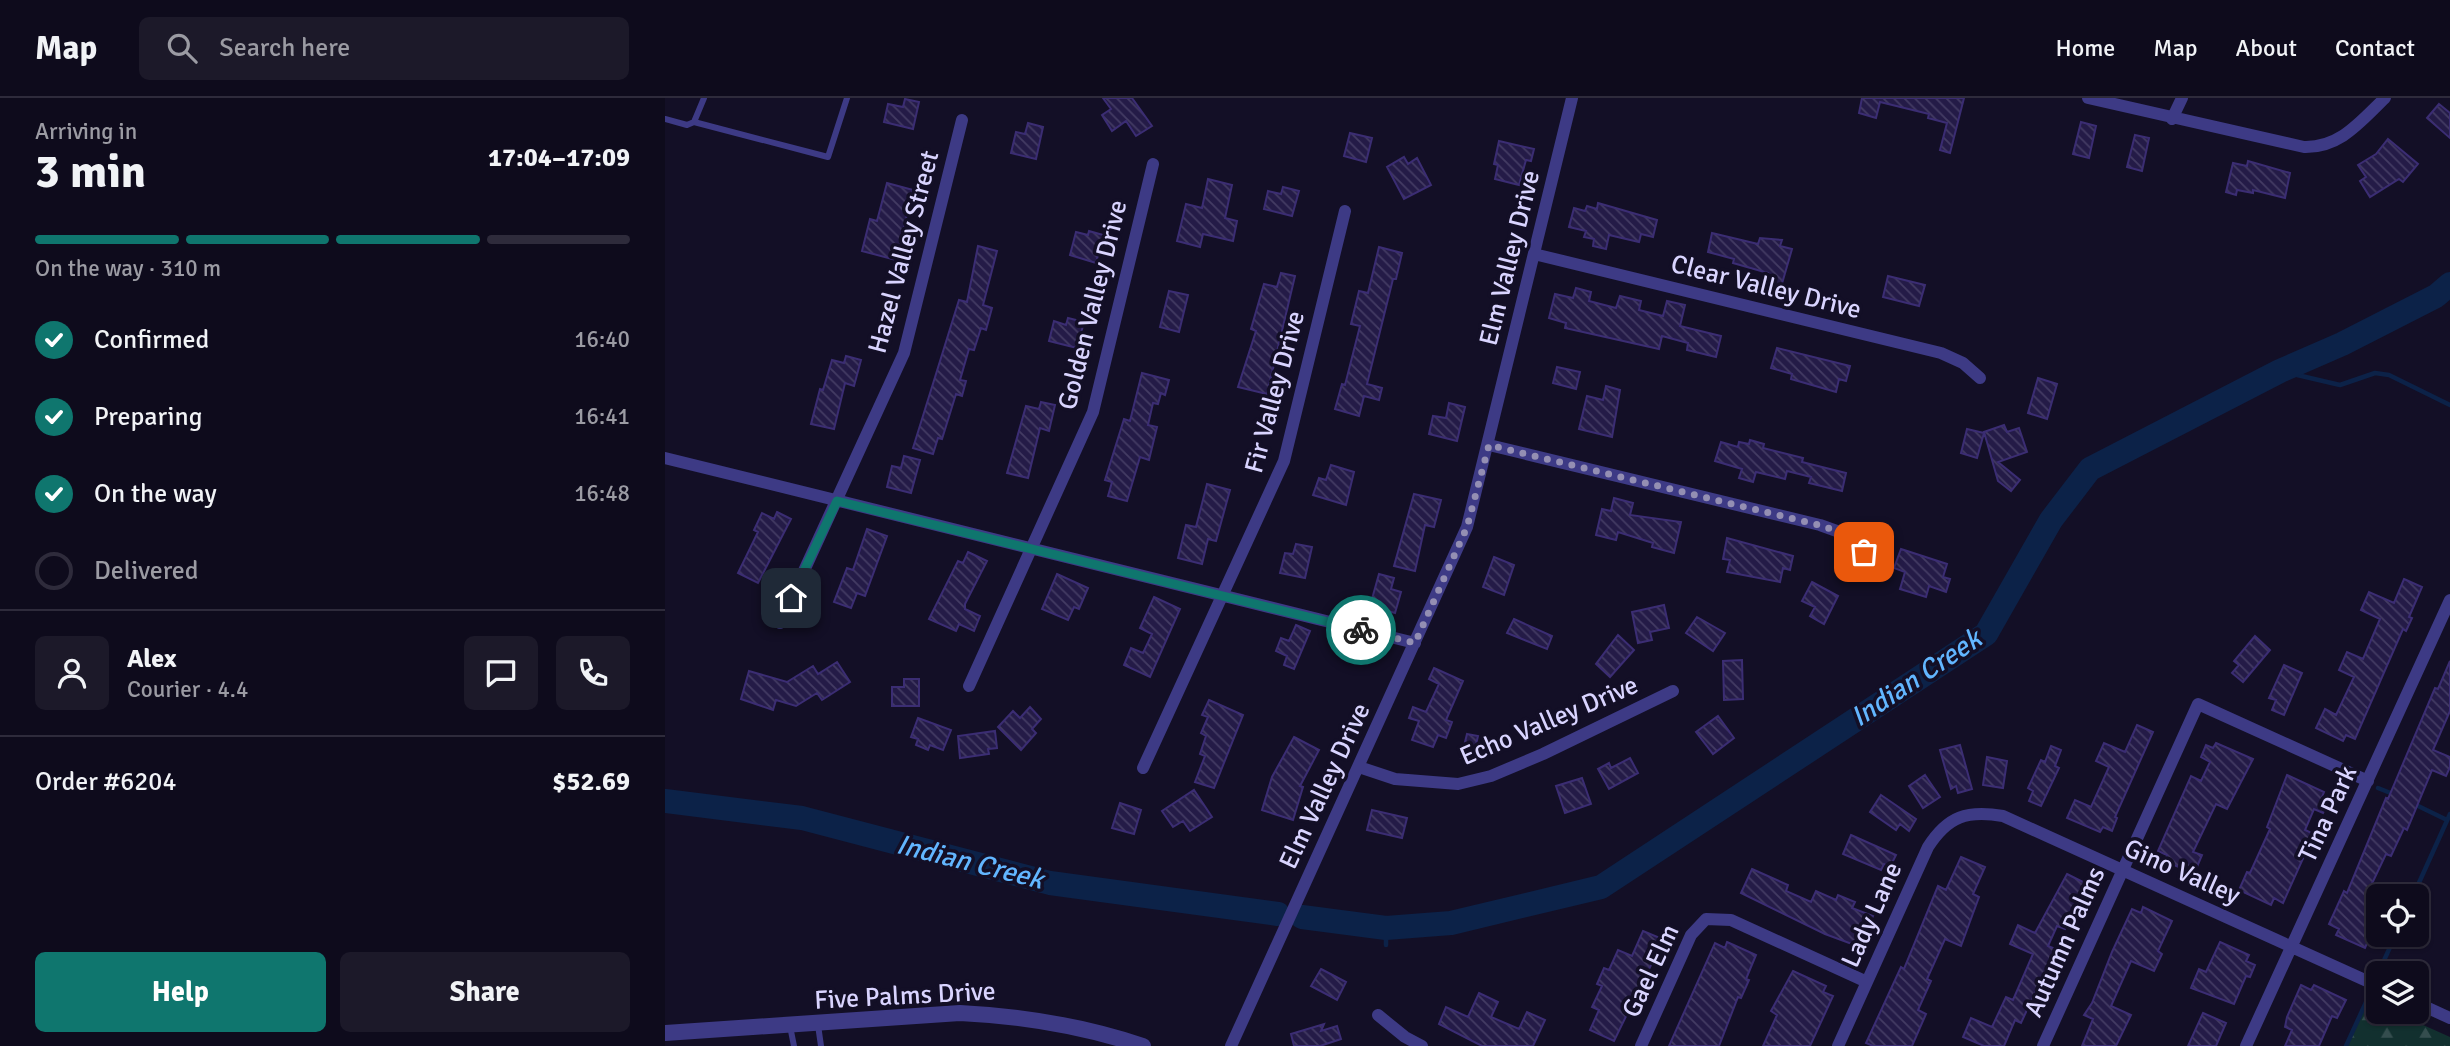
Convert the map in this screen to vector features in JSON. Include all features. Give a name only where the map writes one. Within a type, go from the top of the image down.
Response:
[{"type":"street","name":"Elm Valley Drive","points":[[1231,1046],[1464,536],[1489,445],[1572,98]]},
{"type":"street","points":[[2088,98],[2172,119],[2319,148],[2341,138],[2385,98]]},
{"type":"street","points":[[2172,119],[2182,98]]},
{"type":"street","name":"Hazel Valley Street","points":[[780,623],[837,501],[910,333],[962,120]]},
{"type":"street","name":"Golden Valley Drive","points":[[969,686],[1093,412],[1153,164]]},
{"type":"street","name":"Fir Valley Drive","points":[[1143,768],[1284,461],[1345,211]]},
{"type":"street","name":"Clear Valley Drive","points":[[1534,254],[1941,353],[1963,363],[1980,378]]},
{"type":"street","points":[[1489,445],[1819,525],[1845,534],[1864,552]]},
{"type":"street","points":[[665,458],[1415,643]]},
{"type":"street","name":"Tina Park","points":[[2246,1046],[2450,600]]},
{"type":"street","name":"Echo Valley Drive","points":[[1359,768],[1395,779],[1458,784],[1491,776],[1673,691]]},
{"type":"street","name":"Autumn Palms","points":[[2043,1046],[2199,704],[2368,781]]},
{"type":"street","name":"Gino Valley","points":[[1963,815],[1977,811],[2003,816],[2366,981]]},
{"type":"street","name":"Lady Lane","points":[[1838,1046],[1928,847],[1946,825],[1963,815]]},
{"type":"street","name":"Gael Elm","points":[[1641,1046],[1691,935],[1706,919],[1731,920],[1867,982]]},
{"type":"street","points":[[2429,1008],[2450,1018]]},
{"type":"street","name":"Five Palms Drive","points":[[665,1033],[818,1025],[960,1013],[1002,1015],[1060,1023],[1143,1046]]},
{"type":"street","points":[[1378,1015],[1405,1037],[1422,1046]]},
{"type":"lane","points":[[694,122],[703,98]]},
{"type":"lane","points":[[665,119],[687,125],[694,122],[828,157],[847,98]]},
{"type":"lane","points":[[818,1025],[821,1046]]},
{"type":"lane","points":[[790,1026],[794,1046]]},
{"type":"green space","points":[[2366,1005],[2366,1024],[2421,1024],[2450,1037],[2450,1046],[2347,1046]]},
{"type":"building","points":[[1103,98],[1132,98],[1152,126],[1136,136],[1126,121],[1112,131],[1102,115],[1111,109]]},
{"type":"building","points":[[1862,98],[1964,98],[1950,153],[1940,150],[1947,123],[1928,118],[1929,114],[1880,102],[1876,118],[1859,113]]},
{"type":"building","points":[[905,99],[919,102],[913,129],[884,122],[888,104],[903,107]]},
{"type":"building","points":[[2439,104],[2450,113],[2450,138],[2427,118]]},
{"type":"building","points":[[2081,122],[2096,126],[2089,158],[2073,154]]},
{"type":"building","points":[[1028,123],[1043,127],[1036,159],[1011,153],[1016,132],[1025,134]]},
{"type":"building","points":[[1350,133],[1372,138],[1366,162],[1344,156]]},
{"type":"building","points":[[2135,135],[2149,138],[2142,171],[2127,167]]},
{"type":"building","points":[[2388,139],[2418,164],[2403,182],[2399,179],[2370,197],[2360,181],[2366,177],[2358,165],[2376,154]]},
{"type":"building","points":[[1499,141],[1534,149],[1531,161],[1526,160],[1519,185],[1495,179],[1498,165],[1494,164]]},
{"type":"building","points":[[1404,157],[1408,164],[1417,158],[1431,185],[1404,199],[1387,167]]},
{"type":"building","points":[[2248,161],[2290,173],[2285,198],[2253,190],[2253,193],[2237,190],[2236,195],[2226,192],[2233,163],[2247,166]]},
{"type":"building","points":[[1208,179],[1232,185],[1225,218],[1237,221],[1233,241],[1203,234],[1200,247],[1177,241],[1186,204],[1202,208]]},
{"type":"building","points":[[887,183],[913,190],[896,260],[862,251],[870,219],[877,221]]},
{"type":"building","points":[[1283,187],[1299,191],[1292,216],[1264,209],[1268,191],[1281,194]]},
{"type":"building","points":[[1598,203],[1657,220],[1653,237],[1641,234],[1639,242],[1609,235],[1606,249],[1593,246],[1594,239],[1584,237],[1586,231],[1569,227],[1574,208],[1585,211],[1587,206],[1597,209]]},
{"type":"building","points":[[1089,231],[1103,235],[1096,263],[1070,255],[1076,232],[1088,235]]},
{"type":"building","points":[[1712,233],[1758,244],[1760,238],[1782,240],[1780,246],[1792,249],[1781,287],[1765,282],[1768,273],[1733,263],[1734,259],[1708,252]]},
{"type":"building","points":[[978,246],[997,251],[983,305],[992,308],[986,330],[981,328],[974,350],[969,349],[960,380],[966,381],[962,396],[956,394],[942,439],[938,438],[933,454],[913,448],[959,300],[967,302]]},
{"type":"building","points":[[1379,247],[1402,253],[1367,384],[1382,388],[1379,400],[1364,396],[1359,416],[1335,409],[1342,384],[1345,385],[1360,326],[1351,324],[1359,291],[1368,293]]},
{"type":"building","points":[[1281,273],[1295,276],[1267,394],[1238,387],[1256,331],[1251,329],[1264,284],[1277,287]]},
{"type":"building","points":[[1888,276],[1925,285],[1919,306],[1883,297]]},
{"type":"building","points":[[1576,288],[1591,292],[1589,301],[1616,308],[1620,296],[1641,301],[1639,310],[1663,316],[1667,301],[1685,305],[1680,326],[1721,336],[1716,357],[1687,350],[1688,343],[1662,336],[1659,349],[1565,328],[1566,323],[1549,318],[1555,294],[1573,298]]},
{"type":"building","points":[[1169,291],[1188,295],[1179,332],[1160,327]]},
{"type":"building","points":[[1068,318],[1084,322],[1077,348],[1049,341],[1054,321],[1066,325]]},
{"type":"building","points":[[1777,348],[1850,366],[1846,381],[1839,379],[1836,392],[1791,379],[1792,374],[1771,368]]},
{"type":"building","points":[[846,356],[861,360],[854,386],[845,383],[834,429],[811,424],[820,389],[823,390],[832,360],[844,363]]},
{"type":"building","points":[[1557,367],[1580,372],[1576,389],[1553,383]]},
{"type":"building","points":[[1142,373],[1169,380],[1165,395],[1161,393],[1158,404],[1153,403],[1148,425],[1157,427],[1149,460],[1140,457],[1127,501],[1108,496],[1112,482],[1105,480],[1124,419],[1130,421]]},
{"type":"building","points":[[2038,378],[2057,384],[2047,419],[2028,413]]},
{"type":"building","points":[[1606,386],[1620,390],[1612,437],[1579,429],[1587,396],[1603,400]]},
{"type":"building","points":[[1041,402],[1055,405],[1049,431],[1040,428],[1028,478],[1007,473],[1026,406],[1039,409]]},
{"type":"building","points":[[1449,403],[1465,407],[1457,441],[1429,434],[1433,416],[1446,418]]},
{"type":"building","points":[[2004,425],[2007,432],[2019,428],[2027,452],[1998,462],[2020,480],[2011,491],[1998,481],[1984,432]]},
{"type":"building","points":[[1967,429],[1984,433],[1977,458],[1961,453]]},
{"type":"building","points":[[1750,440],[1764,444],[1763,448],[1803,458],[1802,462],[1846,473],[1842,491],[1809,483],[1811,477],[1787,471],[1785,479],[1756,472],[1753,482],[1739,478],[1742,469],[1715,461],[1721,442],[1738,447],[1739,442],[1749,444]]},
{"type":"building","points":[[904,456],[920,460],[911,493],[887,487],[892,466],[901,468]]},
{"type":"building","points":[[1331,465],[1354,472],[1346,505],[1313,495],[1319,478],[1326,480]]},
{"type":"building","points":[[1207,484],[1230,490],[1216,541],[1208,539],[1202,564],[1178,558],[1186,525],[1196,527]]},
{"type":"building","points":[[1414,494],[1441,500],[1434,527],[1425,525],[1415,571],[1394,566]]},
{"type":"building","points":[[1614,498],[1633,503],[1630,515],[1681,522],[1674,553],[1652,547],[1653,543],[1618,532],[1616,540],[1596,535],[1602,509],[1611,511]]},
{"type":"building","points":[[777,512],[791,519],[758,583],[738,573],[758,532],[754,530],[762,513],[774,519]]},
{"type":"building","points":[[867,529],[887,536],[865,596],[857,593],[851,608],[834,602],[847,568],[853,570]]},
{"type":"building","points":[[1727,538],[1793,556],[1790,570],[1783,568],[1780,582],[1727,572],[1730,560],[1723,559]]},
{"type":"building","points":[[1296,544],[1312,547],[1305,578],[1280,573],[1285,553],[1293,554]]},
{"type":"building","points":[[1901,549],[1947,564],[1943,577],[1950,579],[1946,592],[1929,586],[1926,597],[1900,589],[1905,572],[1894,568]]},
{"type":"building","points":[[968,552],[987,561],[965,604],[965,609],[980,616],[974,631],[959,624],[956,631],[929,619],[958,561],[963,563]]},
{"type":"building","points":[[1494,557],[1514,565],[1504,595],[1483,587]]},
{"type":"building","points":[[1057,574],[1088,588],[1079,609],[1074,607],[1068,620],[1042,609]]},
{"type":"building","points":[[1379,574],[1394,578],[1391,589],[1401,592],[1395,613],[1370,606]]},
{"type":"building","points":[[2404,579],[2422,587],[2409,617],[2412,618],[2406,631],[2403,629],[2355,739],[2346,735],[2343,741],[2316,728],[2325,709],[2336,715],[2354,677],[2339,670],[2347,652],[2363,659],[2380,619],[2361,610],[2369,592],[2394,603]]},
{"type":"building","points":[[1812,582],[1838,596],[1824,624],[1810,616],[1815,607],[1802,601]]},
{"type":"building","points":[[1154,597],[1180,609],[1150,677],[1124,665],[1131,648],[1143,653],[1152,634],[1140,628]]},
{"type":"building","points":[[1664,605],[1669,628],[1650,632],[1652,640],[1638,643],[1632,612]]},
{"type":"building","points":[[1697,617],[1725,633],[1713,651],[1686,633]]},
{"type":"building","points":[[1514,619],[1552,636],[1547,649],[1507,633]]},
{"type":"building","points":[[1296,625],[1310,631],[1294,669],[1284,665],[1287,656],[1276,651],[1281,638],[1289,641]]},
{"type":"building","points":[[1618,635],[1634,650],[1610,677],[1596,664]]},
{"type":"building","points":[[2255,636],[2270,650],[2243,682],[2232,673],[2239,665],[2234,661]]},
{"type":"building","points":[[1742,660],[1743,699],[1724,700],[1723,661]]},
{"type":"building","points":[[2450,661],[2450,711],[2433,750],[2450,757],[2450,767],[2446,776],[2432,770],[2407,830],[2404,828],[2391,856],[2386,854],[2372,884],[2366,884],[2365,948],[2336,935],[2339,929],[2329,924],[2344,891],[2347,893],[2435,688],[2438,689]]},
{"type":"building","points":[[837,662],[850,682],[822,700],[817,693],[796,706],[776,700],[773,710],[741,699],[749,671],[787,682],[813,666],[818,674]]},
{"type":"building","points":[[2284,665],[2302,673],[2284,715],[2272,710],[2276,700],[2269,698]]},
{"type":"building","points":[[1434,668],[1463,681],[1446,720],[1452,722],[1446,738],[1438,735],[1433,747],[1412,740],[1419,721],[1409,718],[1413,707],[1426,712],[1439,684],[1429,679]]},
{"type":"building","points":[[904,679],[919,679],[919,706],[892,706],[892,687],[904,687]]},
{"type":"building","points":[[1209,700],[1243,715],[1214,788],[1195,782],[1205,756],[1200,754],[1206,736],[1201,733],[1208,717],[1202,715]]},
{"type":"building","points":[[1030,707],[1041,719],[1032,729],[1036,733],[1021,750],[998,727],[1013,711],[1020,718]]},
{"type":"building","points":[[1718,716],[1734,738],[1713,754],[1696,732]]},
{"type":"building","points":[[918,718],[951,730],[943,750],[930,745],[928,750],[916,745],[918,739],[911,737]]},
{"type":"building","points":[[2137,725],[2153,732],[2115,817],[2117,818],[2112,831],[2103,827],[2100,832],[2067,818],[2075,800],[2091,807],[2109,767],[2096,761],[2104,743],[2125,752]]},
{"type":"building","points":[[995,731],[997,748],[988,749],[989,754],[960,758],[958,736]]},
{"type":"building","points":[[1467,734],[1478,736],[1472,761],[1461,758]]},
{"type":"building","points":[[1294,737],[1319,750],[1300,786],[1303,787],[1293,820],[1262,810],[1272,777]]},
{"type":"building","points":[[2216,743],[2253,759],[2227,809],[2216,804],[2193,852],[2202,855],[2194,874],[2165,861],[2167,855],[2158,851],[2191,776],[2201,781],[2210,762],[2201,757],[2206,745],[2213,748]]},
{"type":"building","points":[[1960,745],[1972,789],[1958,793],[1956,786],[1951,789],[1940,750]]},
{"type":"building","points":[[2051,746],[2061,750],[2055,766],[2059,768],[2041,806],[2029,801],[2033,791],[2028,788],[2041,760],[2045,762]]},
{"type":"building","points":[[1987,757],[2007,761],[2003,788],[1983,785]]},
{"type":"building","points":[[1630,758],[1638,773],[1609,789],[1598,769],[1609,763],[1611,768]]},
{"type":"building","points":[[1925,775],[1940,797],[1923,808],[1909,786]]},
{"type":"building","points":[[2287,775],[2324,792],[2322,797],[2329,800],[2323,813],[2314,809],[2305,830],[2314,834],[2283,903],[2274,898],[2271,905],[2239,890],[2247,872],[2250,873],[2270,829],[2267,827]]},
{"type":"building","points":[[1582,778],[1591,804],[1565,813],[1556,786]]},
{"type":"building","points":[[1194,790],[1212,817],[1190,831],[1183,821],[1173,827],[1162,811]]},
{"type":"building","points":[[1881,795],[1916,819],[1909,831],[1900,824],[1896,830],[1870,812]]},
{"type":"building","points":[[1120,803],[1141,810],[1134,834],[1112,828]]},
{"type":"building","points":[[1372,810],[1407,818],[1402,838],[1367,830]]},
{"type":"building","points":[[1851,835],[1896,855],[1890,867],[1884,864],[1881,870],[1843,854]]},
{"type":"building","points":[[1961,857],[1985,867],[1973,894],[1979,897],[1961,946],[1945,939],[1927,979],[1931,981],[1918,1010],[1926,1014],[1912,1046],[1873,1046],[1866,1043],[1901,967],[1904,969],[1938,886],[1946,890]]},
{"type":"building","points":[[1752,869],[1788,885],[1786,891],[1811,902],[1816,891],[1836,900],[1838,895],[1855,902],[1852,908],[1873,916],[1860,947],[1825,934],[1741,893]]},
{"type":"building","points":[[2067,874],[2085,883],[2065,929],[2057,926],[2048,946],[2058,950],[2052,963],[2049,962],[2021,1023],[2015,1020],[2004,1046],[1984,1046],[1963,1037],[1971,1018],[1992,1027],[2006,997],[2013,1000],[2033,954],[2010,944],[2018,925],[2035,933]]},
{"type":"building","points":[[2143,907],[2172,921],[2158,951],[2162,954],[2154,971],[2131,961],[2111,1006],[2131,1015],[2116,1046],[2082,1046],[2093,1019],[2084,1015],[2092,1003],[2132,909],[2141,913]]},
{"type":"building","points":[[1643,931],[1660,938],[1651,965],[1614,1041],[1590,1030],[1599,1010],[1592,1007],[1602,986],[1597,984],[1604,968],[1609,970],[1618,950],[1632,956]]},
{"type":"building","points":[[1727,942],[1756,955],[1746,979],[1749,980],[1741,998],[1738,997],[1719,1046],[1669,1046],[1715,943],[1725,948]]},
{"type":"building","points":[[2220,942],[2249,955],[2246,961],[2255,965],[2250,977],[2246,976],[2234,1004],[2191,988],[2199,969],[2206,972]]},
{"type":"building","points":[[1321,969],[1346,982],[1337,1000],[1311,986]]},
{"type":"building","points":[[1793,971],[1826,986],[1823,992],[1833,996],[1810,1046],[1763,1046],[1777,1015],[1771,1011]]},
{"type":"building","points":[[2301,985],[2311,990],[2314,985],[2346,1000],[2337,1018],[2332,1016],[2319,1046],[2285,1046],[2292,1030],[2285,1027],[2287,1017]]},
{"type":"building","points":[[1479,993],[1498,1002],[1491,1017],[1519,1029],[1527,1012],[1545,1020],[1533,1046],[1482,1046],[1439,1024],[1446,1007],[1468,1017]]},
{"type":"building","points":[[2203,1013],[2226,1023],[2216,1046],[2188,1046]]},
{"type":"building","points":[[1324,1024],[1321,1031],[1337,1026],[1341,1039],[1320,1046],[1294,1046],[1291,1034]]},
{"type":"waterway","name":"Indian Creek","points":[[1302,917],[1386,928],[1451,923],[1601,887],[1986,634],[2051,520],[2090,469],[2280,371],[2342,344],[2436,296],[2450,284]]},
{"type":"waterway","points":[[2280,371],[2340,385],[2375,373],[2389,375],[2450,405]]},
{"type":"waterway","points":[[2378,788],[2393,794]]},
{"type":"waterway","name":"Indian Creek","points":[[665,801],[802,818],[1050,883],[1278,914]]},
{"type":"waterway","points":[[2414,804],[2447,820]]},
{"type":"waterway","points":[[2418,884],[2450,814]]},
{"type":"waterway","points":[[1386,928],[1386,945]]},
{"type":"waterway","points":[[2384,961],[2390,947]]},
{"type":"waterway","points":[[2346,1046],[2366,1002]]},
{"type":"way so far","points":[[1361,630],[1415,643],[1457,554],[1489,445],[1819,525],[1845,534],[1856,541],[1864,552]]},
{"type":"route","points":[[791,598],[837,501],[1361,630]]}]
